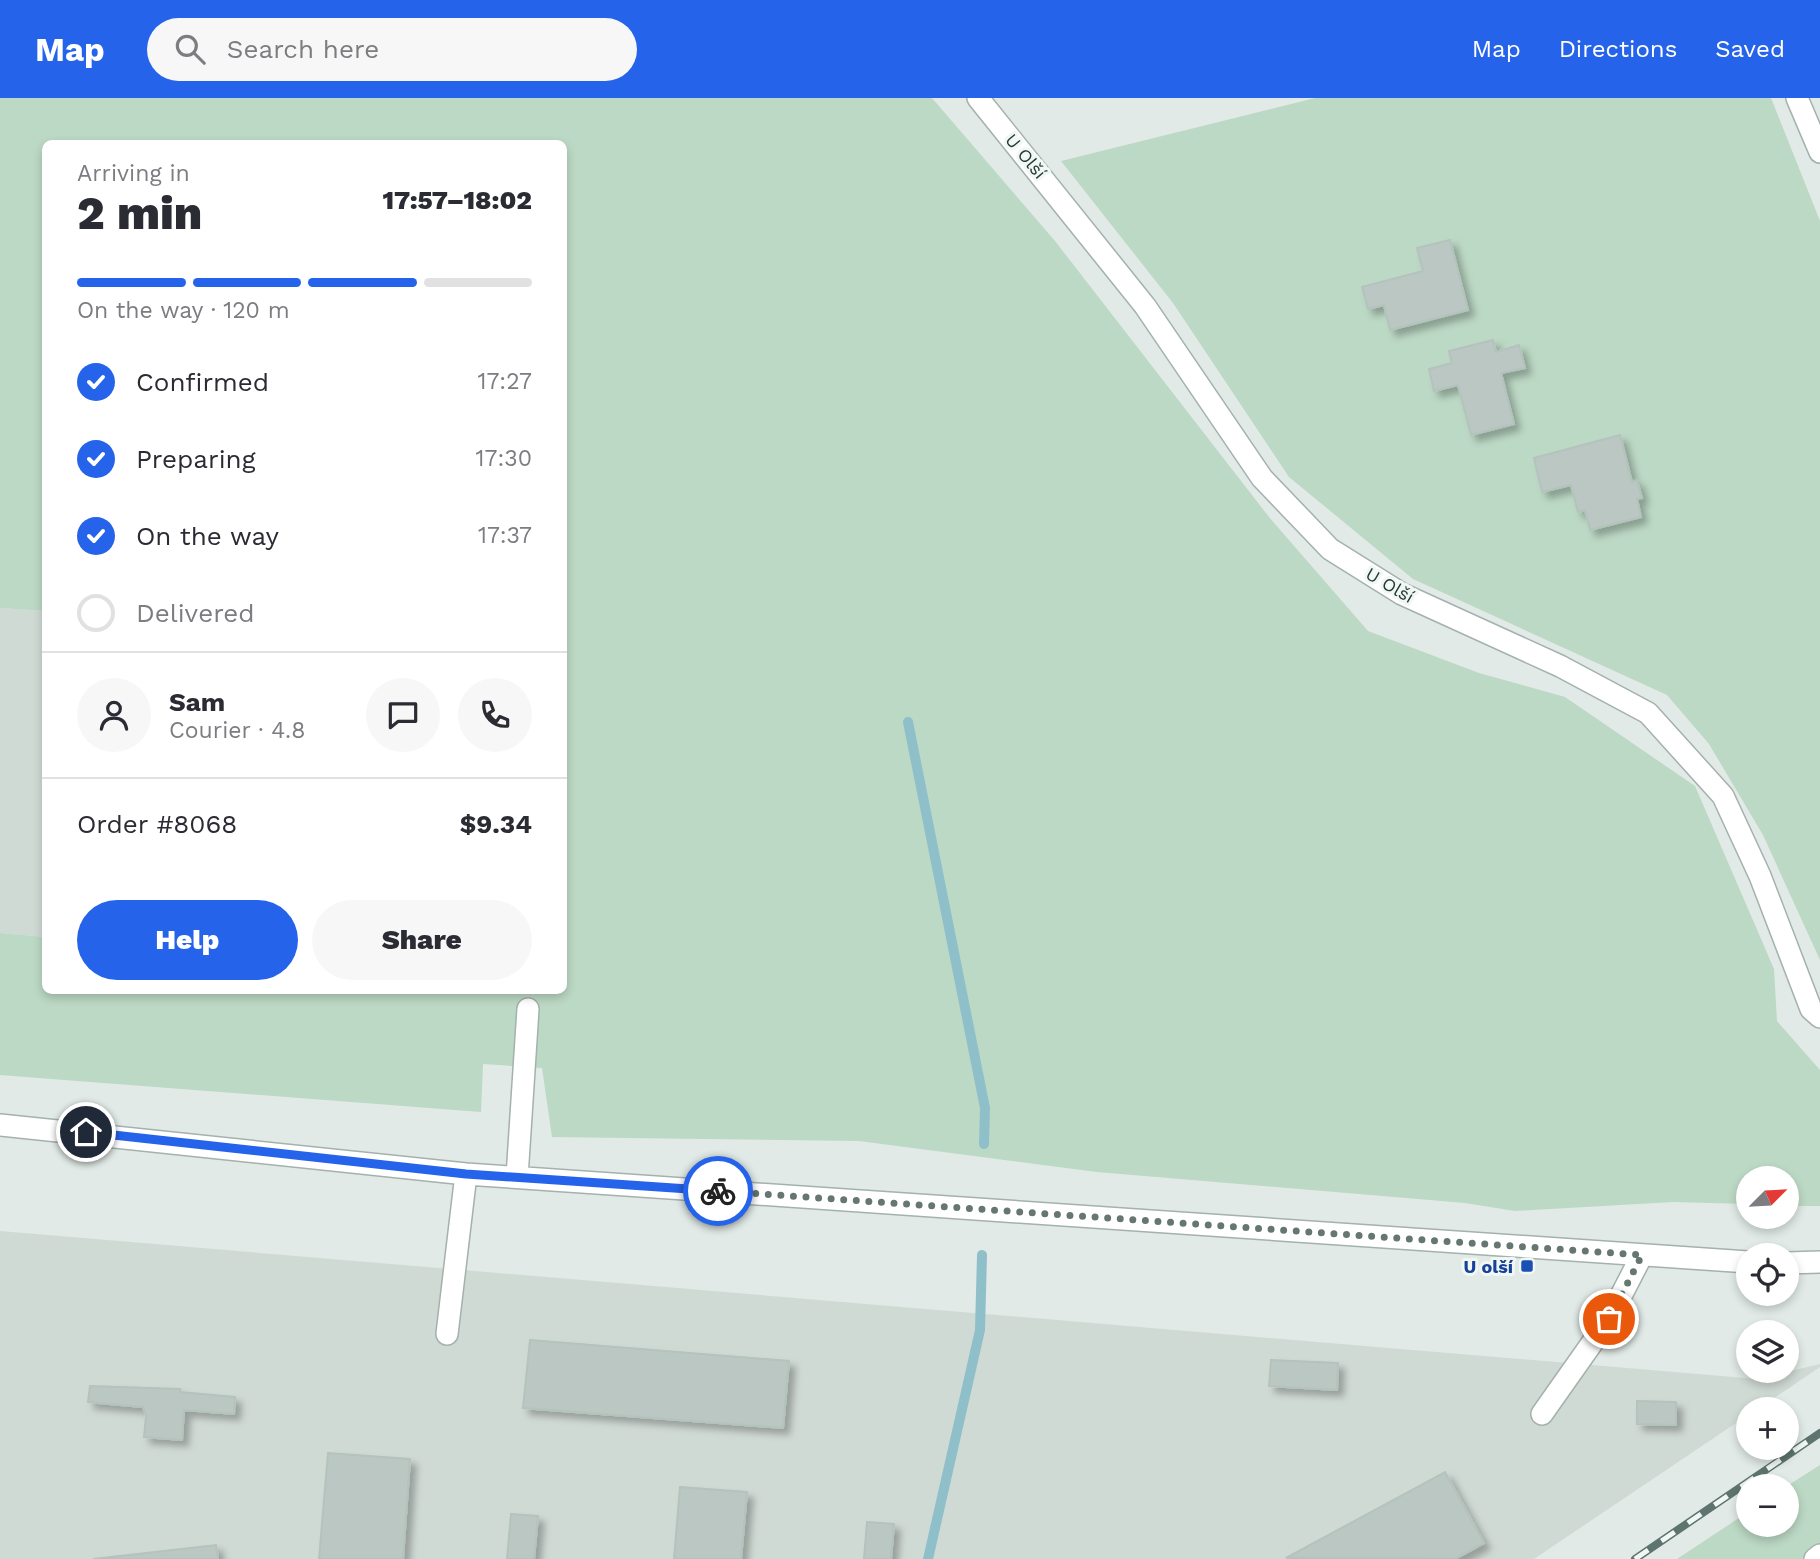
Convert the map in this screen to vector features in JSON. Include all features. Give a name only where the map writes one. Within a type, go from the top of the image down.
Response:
[{"type":"street","name":"U Olší","points":[[978,98],[1145,306],[1262,478],[1330,549],[1402,594],[1560,666],[1648,713],[1723,796],[1760,876],[1811,1009],[1820,1017]]},
{"type":"street","points":[[1797,98],[1820,152]]},
{"type":"street","points":[[517,1177],[528,1009]]},
{"type":"street","points":[[0,1125],[466,1174],[1736,1261]]},
{"type":"street","points":[[447,1334],[466,1174]]},
{"type":"street","points":[[1542,1414],[1609,1319],[1642,1255]]},
{"type":"street","points":[[1799,1263],[1820,1262]]},
{"type":"street","points":[[1815,1559],[1820,1555]]},
{"type":"shaded area","points":[[0,608],[42,611],[42,937],[0,933]]},
{"type":"shaded area","points":[[0,1231],[1736,1377],[1736,1383],[1796,1383],[1776,1397],[1736,1397],[1736,1423],[1534,1559],[0,1559]]},
{"type":"shaded area","points":[[1820,1364],[1820,1367],[1799,1381],[1799,1369]]},
{"type":"green space","points":[[0,98],[932,98],[1055,241],[1269,517],[1368,631],[1479,673],[1565,697],[1695,786],[1774,969],[1777,1021],[1820,1070],[1820,1206],[1799,1206],[1799,1166],[1736,1166],[1736,1204],[1673,1202],[1515,1211],[1465,1203],[1097,1172],[859,1141],[552,1137],[542,1068],[483,1064],[481,1112],[0,1075],[0,933],[42,937],[42,994],[567,994],[567,140],[42,140],[42,611],[0,608]]},
{"type":"green space","points":[[1315,98],[1771,98],[1820,221],[1820,960],[1763,835],[1709,744],[1667,695],[1413,579],[1289,477],[1173,303],[1061,161]]},
{"type":"green space","points":[[1820,1465],[1820,1559],[1677,1559],[1736,1520],[1736,1537],[1799,1537],[1799,1478]]},
{"type":"building","points":[[1450,240],[1468,310],[1390,330],[1384,305],[1368,309],[1362,287],[1423,271],[1417,248]]},
{"type":"building","points":[[1493,340],[1496,352],[1519,345],[1525,368],[1501,373],[1514,424],[1471,435],[1458,385],[1434,391],[1429,369],[1452,363],[1449,351]]},
{"type":"building","points":[[1620,435],[1632,482],[1637,480],[1642,498],[1637,499],[1641,517],[1590,530],[1585,510],[1578,512],[1571,485],[1542,492],[1534,458]]},
{"type":"building","points":[[530,1340],[789,1361],[783,1428],[523,1408]]},
{"type":"building","points":[[1271,1360],[1338,1363],[1337,1390],[1269,1386]]},
{"type":"building","points":[[90,1386],[180,1389],[180,1392],[235,1397],[234,1414],[184,1410],[182,1440],[144,1437],[146,1416],[143,1407],[88,1402]]},
{"type":"building","points":[[1637,1401],[1676,1402],[1676,1425],[1637,1424]]},
{"type":"building","points":[[328,1453],[410,1459],[403,1559],[319,1559]]},
{"type":"building","points":[[1445,1472],[1484,1543],[1455,1559],[1286,1558]]},
{"type":"building","points":[[680,1487],[747,1492],[741,1559],[674,1559]]},
{"type":"building","points":[[511,1514],[538,1516],[534,1559],[507,1559]]},
{"type":"building","points":[[867,1522],[894,1524],[891,1559],[864,1559]]},
{"type":"building","points":[[216,1545],[218,1559],[93,1559]]},
{"type":"waterway","points":[[908,722],[985,1108],[984,1144]]},
{"type":"waterway","points":[[928,1559],[980,1330],[982,1255]]},
{"type":"railway","points":[[1635,1559],[1820,1433]]},
{"type":"way so far","points":[[718,1191],[1642,1255],[1609,1319]]},
{"type":"place","name":"U olší","points":[[1527,1266]]},
{"type":"route","points":[[86,1132],[466,1174],[718,1191]]}]
